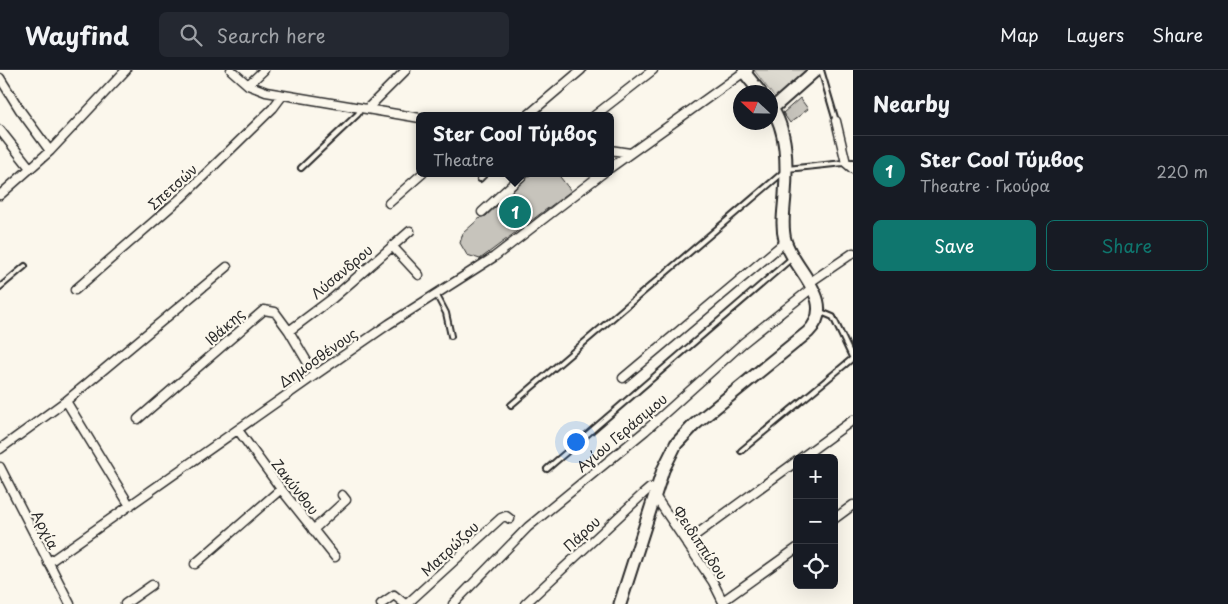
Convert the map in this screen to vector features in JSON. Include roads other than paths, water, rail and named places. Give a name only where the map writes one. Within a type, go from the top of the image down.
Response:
[{"type":"main road","points":[[778,102],[816,70]]},
{"type":"main road","points":[[746,71],[755,85]]},
{"type":"main road","points":[[620,604],[668,458],[679,440],[808,332],[815,324],[819,311],[818,300],[785,242],[783,211],[787,169],[778,120]]},
{"type":"street","points":[[0,195],[50,151],[126,70]]},
{"type":"street","points":[[231,70],[248,85],[282,96],[416,117]]},
{"type":"street","points":[[248,85],[264,70]]},
{"type":"street","points":[[364,109],[406,70]]},
{"type":"street","points":[[532,112],[581,70]]},
{"type":"street","points":[[599,112],[653,70]]},
{"type":"street","points":[[614,165],[746,71]]},
{"type":"street","points":[[0,78],[20,110],[50,151]]},
{"type":"street","name":"Σπετσών","points":[[75,290],[182,197],[273,108],[282,96]]},
{"type":"street","points":[[836,121],[853,169]]},
{"type":"street","points":[[0,130],[30,168]]},
{"type":"street","points":[[614,151],[630,153]]},
{"type":"street","points":[[389,203],[418,177]]},
{"type":"street","points":[[482,212],[521,177]]},
{"type":"street","name":"Δημοσθένους","points":[[48,563],[315,375],[494,257],[598,177]]},
{"type":"street","name":"Λύσανδρου","points":[[289,331],[333,298],[410,230]]},
{"type":"street","points":[[623,378],[785,242]]},
{"type":"street","points":[[392,246],[419,275]]},
{"type":"street","name":"Αγίου Γεράσιμου","points":[[453,604],[528,527],[645,431],[811,285],[853,253]]},
{"type":"street","points":[[0,449],[66,401],[227,267]]},
{"type":"street","name":"Ιθάκης","points":[[138,419],[264,310],[274,312],[289,331],[315,375]]},
{"type":"street","points":[[66,401],[130,506]]},
{"type":"street","points":[[806,454],[853,420]]},
{"type":"street","name":"Ζακύνθου","points":[[238,430],[280,489],[336,557]]},
{"type":"street","points":[[686,542],[793,464]]},
{"type":"street","name":"Αρχία","points":[[0,467],[70,604]]},
{"type":"street","name":"Πάρου","points":[[525,604],[650,488],[656,492]]},
{"type":"street","points":[[195,564],[280,489]]},
{"type":"street","name":"Φειδιππίδου","points":[[656,492],[665,514],[713,582],[724,602]]},
{"type":"street","points":[[313,530],[346,500],[342,495]]},
{"type":"street","points":[[838,516],[853,505]]},
{"type":"street","name":"Ματρώζου","points":[[381,604],[394,595],[406,604],[501,518],[506,516],[510,519]]},
{"type":"street","points":[[724,602],[793,551]]},
{"type":"street","points":[[124,604],[152,585]]},
{"type":"lane","points":[[821,70],[836,121]]},
{"type":"lane","points":[[301,168],[364,109]]},
{"type":"lane","points":[[511,405],[787,169],[850,162]]},
{"type":"lane","points":[[546,469],[794,257]]},
{"type":"lane","points":[[0,286],[25,266]]},
{"type":"lane","points":[[436,294],[446,313],[452,336]]},
{"type":"lane","points":[[741,451],[853,359],[834,317],[819,311]]},
{"type":"place","name":"Ster Cool Τύμβος","points":[[515,212]]}]
